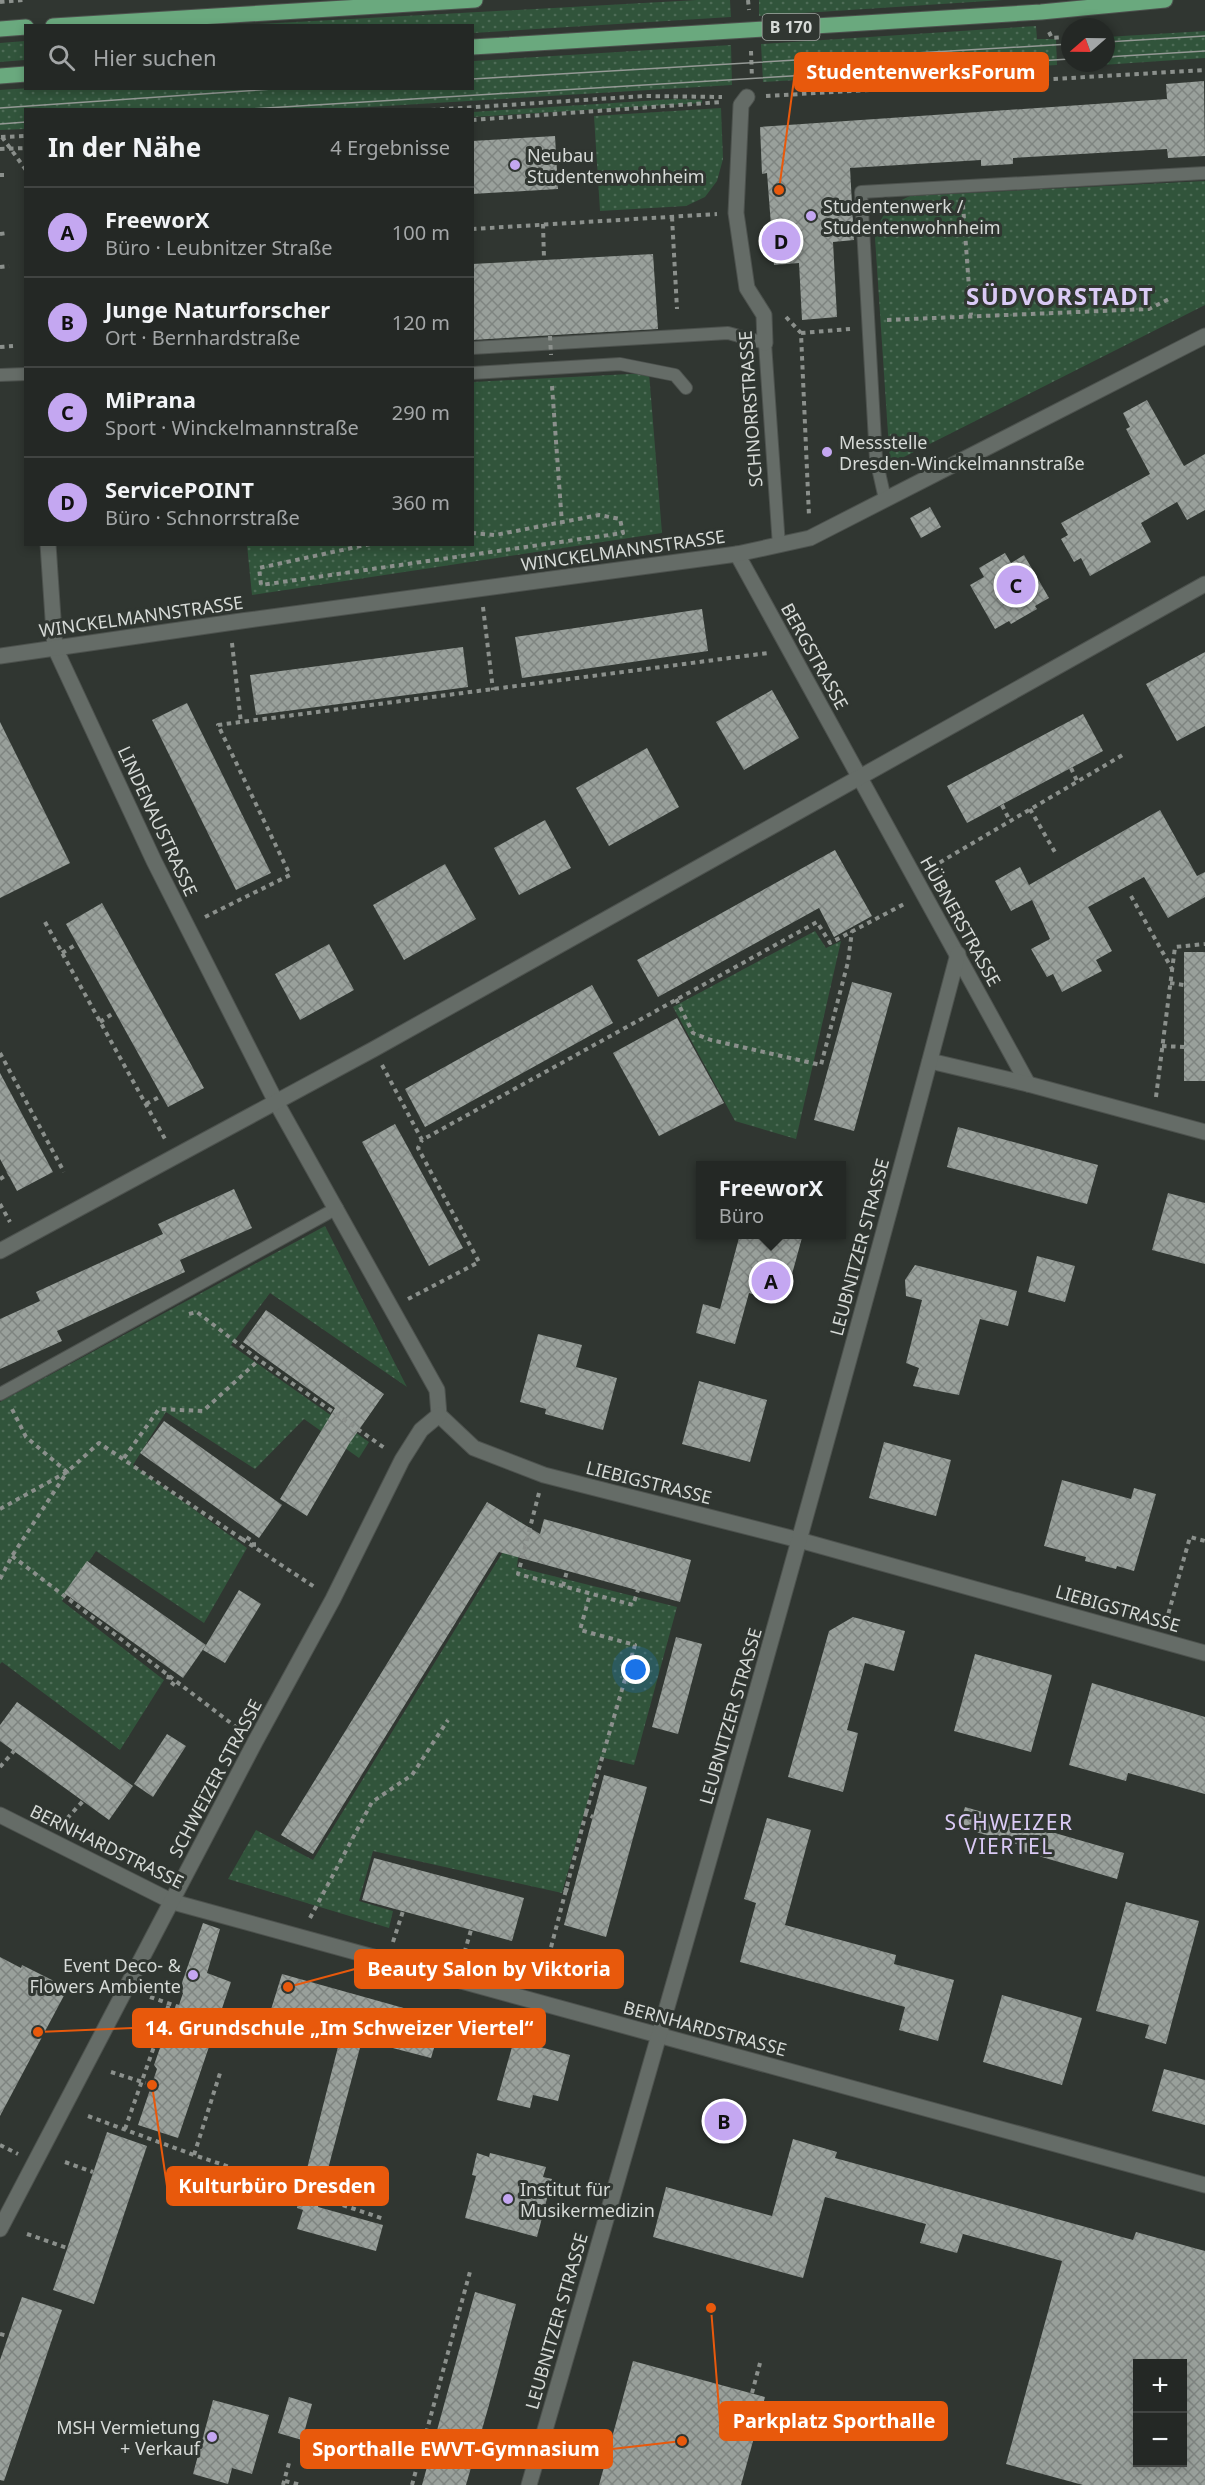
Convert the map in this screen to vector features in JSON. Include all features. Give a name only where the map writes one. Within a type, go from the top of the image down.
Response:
[{"type":"main road","points":[[85,24],[475,0]]},
{"type":"main road","name":"B 170","points":[[474,47],[1041,12],[1165,0]]},
{"type":"main road","points":[[0,29],[24,27]]},
{"type":"main road","points":[[0,76],[24,75]]},
{"type":"street","name":"SCHNORRSTRASSE","points":[[747,97],[741,105],[736,213],[747,288],[764,315],[765,343]]},
{"type":"street","name":"WINCKELMANNSTRASSE","points":[[0,656],[737,554],[810,538],[1205,336]]},
{"type":"street","name":"LINDENAUSTRASSE","points":[[48,546],[55,648],[186,926],[276,1102]]},
{"type":"street","name":"BERGSTRASSE","points":[[737,554],[859,777]]},
{"type":"street","points":[[0,1251],[374,1048],[1205,584]]},
{"type":"street","name":"HÜBNERSTRASSE","points":[[859,777],[1028,1084]]},
{"type":"street","name":"LEUBNITZER STRASSE","points":[[529,2485],[660,2035],[800,1540],[958,954]]},
{"type":"street","points":[[930,1061],[1028,1084],[1205,1132]]},
{"type":"street","points":[[276,1102],[437,1390],[439,1415]]},
{"type":"street","name":"LIEBIGSTRASSE","points":[[439,1415],[474,1448],[544,1475],[800,1540],[1205,1653]]},
{"type":"street","name":"SCHWEIZER STRASSE","points":[[0,2229],[255,1742],[333,1599],[402,1460],[421,1430],[439,1415]]},
{"type":"street","name":"BERNHARDSTRASSE","points":[[0,1815],[173,1902],[1205,2185]]},
{"type":"lane","points":[[885,499],[876,459],[861,192],[1205,173]]},
{"type":"lane","points":[[474,348],[728,333],[765,343]]},
{"type":"lane","name":"SCHNORRSTRASSE","points":[[765,343],[779,546]]},
{"type":"lane","points":[[474,373],[551,362],[620,363],[675,375],[686,388]]},
{"type":"lane","points":[[0,375],[24,374]]},
{"type":"lane","points":[[2,1393],[337,1208]]},
{"type":"path","points":[[0,2],[24,0]]},
{"type":"path","points":[[461,108],[644,96],[747,97],[1205,70]]},
{"type":"path","points":[[474,120],[702,105],[747,97]]},
{"type":"path","points":[[1,137],[24,136]]},
{"type":"path","points":[[1,137],[24,167]]},
{"type":"path","points":[[0,149],[24,148]]},
{"type":"path","points":[[962,186],[971,315]]},
{"type":"path","points":[[474,228],[736,213]]},
{"type":"path","points":[[672,217],[677,309]]},
{"type":"path","points":[[543,224],[544,259]]},
{"type":"path","points":[[0,234],[7,233]]},
{"type":"path","points":[[0,267],[9,266]]},
{"type":"path","points":[[810,538],[801,333],[971,315],[1149,309],[1169,299]]},
{"type":"path","points":[[550,336],[561,524]]},
{"type":"path","points":[[0,347],[13,346]]},
{"type":"path","points":[[359,546],[259,568],[261,585],[623,533],[621,519],[599,515],[495,535],[474,533]]},
{"type":"path","points":[[330,546],[330,551]]},
{"type":"path","points":[[481,588],[493,690]]},
{"type":"path","points":[[229,623],[241,723]]},
{"type":"path","points":[[186,926],[290,874],[218,726],[790,651]]},
{"type":"path","points":[[915,877],[1126,753]]},
{"type":"path","points":[[1071,768],[1077,781]]},
{"type":"path","points":[[1002,805],[1010,821]]},
{"type":"path","points":[[1030,809],[1056,854]]},
{"type":"path","points":[[392,1307],[479,1262],[418,1148],[422,1140],[817,922],[830,943],[924,894]]},
{"type":"path","points":[[1131,896],[1172,969]]},
{"type":"path","points":[[45,922],[174,1156]]},
{"type":"path","points":[[676,999],[693,1033],[711,1040],[821,1065],[848,962],[853,931]]},
{"type":"path","points":[[62,953],[77,944]]},
{"type":"path","points":[[1153,1118],[1175,947],[1205,944]]},
{"type":"path","points":[[1170,983],[1184,985]]},
{"type":"path","points":[[100,1022],[115,1012]]},
{"type":"path","points":[[1162,1046],[1184,1047]]},
{"type":"path","points":[[374,1048],[422,1140]]},
{"type":"path","points":[[0,1053],[64,1172]]},
{"type":"path","points":[[146,1104],[161,1096]]},
{"type":"path","points":[[0,1179],[8,1174]]},
{"type":"path","points":[[197,1312],[259,1360],[402,1460]]},
{"type":"path","points":[[124,1458],[159,1408],[203,1411],[259,1360]]},
{"type":"path","points":[[2,1393],[26,1437],[67,1472]]},
{"type":"path","points":[[0,1509],[67,1472],[99,1443],[242,1539],[246,1537],[254,1542],[254,1547],[333,1599]]},
{"type":"path","points":[[0,1579],[12,1556],[67,1472]]},
{"type":"path","points":[[544,1475],[518,1574],[633,1605],[638,1590]]},
{"type":"path","points":[[1161,1640],[1190,1537],[1205,1541]]},
{"type":"path","points":[[12,1556],[169,1676],[168,1680],[176,1686],[180,1684],[255,1742]]},
{"type":"path","points":[[563,1586],[567,1571]]},
{"type":"path","points":[[537,2002],[564,1889],[635,1645],[580,1630],[590,1594]]},
{"type":"path","points":[[300,1937],[372,1802],[412,1775],[448,1719]]},
{"type":"path","points":[[0,1767],[14,1751]]},
{"type":"path","points":[[48,1839],[82,1801]]},
{"type":"path","points":[[586,1813],[593,1817]]},
{"type":"path","points":[[564,1889],[573,1892]]},
{"type":"path","points":[[387,1961],[403,1911]]},
{"type":"path","points":[[457,1980],[471,1930]]},
{"type":"path","points":[[150,1997],[179,2007]]},
{"type":"path","points":[[125,2129],[169,2004]]},
{"type":"path","points":[[194,2155],[221,2070]]},
{"type":"path","points":[[111,2072],[152,2085]]},
{"type":"path","points":[[88,2116],[194,2155],[384,2219]]},
{"type":"path","points":[[0,2145],[6,2147]]},
{"type":"path","points":[[64,2162],[93,2172]]},
{"type":"path","points":[[27,2234],[67,2248]]},
{"type":"path","points":[[412,2485],[471,2268]]},
{"type":"path","points":[[0,2334],[8,2336]]},
{"type":"path","points":[[752,2393],[760,2363]]},
{"type":"path","points":[[289,2463],[284,2483],[301,2485]]},
{"type":"green space","points":[[697,0],[730,0],[731,17],[474,33],[474,24],[260,24]]},
{"type":"green space","points":[[759,0],[1003,0],[759,16]]},
{"type":"green space","points":[[1036,26],[1037,39],[1056,39],[1057,65],[763,82],[761,44]]},
{"type":"green space","points":[[1205,31],[1205,58],[1115,64],[1115,36]]},
{"type":"green space","points":[[24,41],[24,60],[0,62],[0,43]]},
{"type":"green space","points":[[731,45],[732,85],[352,108],[24,108],[24,129],[0,130],[0,90],[474,90],[474,61]]},
{"type":"green space","points":[[674,99],[702,100],[702,103],[474,117],[474,112]]},
{"type":"green space","points":[[721,108],[723,159],[717,181],[705,197],[686,206],[600,211],[594,116]]},
{"type":"green space","points":[[1205,181],[1205,305],[890,464],[875,238],[882,217],[891,207],[910,196]]},
{"type":"green space","points":[[649,373],[662,533],[252,595],[247,546],[474,546],[474,382]]},
{"type":"green space","points":[[815,931],[826,948],[841,941],[796,1139],[735,1121],[673,1007]]},
{"type":"green space","points":[[325,1226],[407,1387],[270,1293],[231,1345],[369,1442],[359,1458],[304,1419],[255,1469],[166,1412],[133,1465],[247,1548],[204,1623],[96,1551],[62,1601],[164,1680],[120,1750],[2,1662],[0,1664],[0,1402]]},
{"type":"green space","points":[[522,1521],[517,1567],[677,1607],[634,1765],[600,1757],[562,1893],[373,1851],[359,1901],[393,1911],[389,1928],[228,1879],[256,1830],[313,1860]]},
{"type":"building","name":"Studentenwerk / Studentenwohnheim","points":[[1204,81],[1205,156],[1168,158],[1167,149],[1013,158],[1013,164],[981,166],[981,160],[850,168],[854,240],[833,242],[837,317],[802,320],[799,263],[774,265],[767,173],[762,174],[760,127],[1167,99],[1166,84]]},
{"type":"building","name":"Neubau Studentenwohnheim","points":[[555,136],[558,189],[474,194],[474,141]]},
{"type":"building","points":[[653,254],[658,329],[474,340],[474,264]]},
{"type":"building","points":[[1147,400],[1184,466],[1205,454],[1205,510],[1187,520],[1177,502],[1141,523],[1151,542],[1090,576],[1081,558],[1074,562],[1061,539],[1068,535],[1061,523],[1150,474],[1126,429],[1130,427],[1123,413]]},
{"type":"building","points":[[930,507],[941,527],[921,538],[910,518]]},
{"type":"building","points":[[1005,553],[1011,563],[1024,555],[1049,598],[1035,606],[1037,609],[1011,624],[1009,621],[995,629],[970,585],[984,577],[979,568]]},
{"type":"building","points":[[702,609],[708,651],[522,678],[515,637]]},
{"type":"building","points":[[463,647],[468,687],[256,715],[250,675]]},
{"type":"building","points":[[1205,652],[1205,726],[1177,741],[1146,684]]},
{"type":"building","points":[[772,690],[799,738],[744,770],[716,722]]},
{"type":"building","points":[[187,703],[271,873],[236,890],[152,720]]},
{"type":"building","points":[[1083,714],[1103,751],[967,823],[947,786]]},
{"type":"building","points":[[0,722],[70,863],[0,898]]},
{"type":"building","points":[[647,748],[679,807],[609,846],[576,788]]},
{"type":"building","points":[[1160,810],[1197,876],[1205,872],[1205,897],[1168,918],[1144,877],[1088,907],[1112,951],[1096,960],[1102,971],[1062,992],[1053,974],[1047,977],[1031,949],[1050,939],[1032,900],[1011,911],[995,881],[1020,867],[1029,885]]},
{"type":"building","points":[[545,820],[571,868],[519,895],[494,848]]},
{"type":"building","points":[[835,850],[872,916],[834,937],[819,908],[658,997],[637,960]]},
{"type":"building","points":[[445,864],[476,919],[404,960],[373,905]]},
{"type":"building","points":[[102,903],[204,1088],[168,1107],[66,924]]},
{"type":"building","points":[[329,944],[354,990],[300,1020],[275,974]]},
{"type":"building","points":[[1184,952],[1205,952],[1205,1081],[1184,1081]]},
{"type":"building","points":[[852,982],[892,993],[854,1131],[814,1120]]},
{"type":"building","points":[[592,985],[613,1023],[425,1127],[405,1089]]},
{"type":"building","points":[[677,1018],[724,1103],[659,1136],[613,1053]]},
{"type":"building","points":[[0,1073],[53,1172],[17,1191],[0,1159]]},
{"type":"building","points":[[395,1124],[463,1248],[429,1266],[362,1142]]},
{"type":"building","points":[[958,1127],[1098,1165],[1087,1204],[947,1167]]},
{"type":"building","points":[[234,1189],[252,1228],[180,1260],[185,1272],[57,1331],[62,1341],[0,1369],[0,1319],[40,1301],[36,1292],[163,1234],[158,1224]]},
{"type":"building","points":[[1168,1193],[1205,1203],[1205,1264],[1152,1250]]},
{"type":"building","points":[[739,1239],[802,1239],[788,1289],[779,1287],[775,1301],[749,1293],[735,1344],[696,1333],[703,1304],[720,1309]]},
{"type":"building","points":[[1037,1256],[1075,1266],[1065,1302],[1028,1292]]},
{"type":"building","points":[[915,1265],[1017,1291],[1008,1326],[980,1319],[959,1395],[913,1386],[919,1368],[906,1363],[922,1300],[906,1296],[905,1280]]},
{"type":"building","points":[[266,1310],[384,1394],[349,1444],[307,1516],[280,1499],[335,1408],[243,1342]]},
{"type":"building","points":[[538,1334],[582,1345],[576,1367],[617,1378],[603,1430],[545,1414],[546,1409],[520,1402]]},
{"type":"building","points":[[699,1381],[767,1400],[750,1462],[682,1444]]},
{"type":"building","points":[[164,1421],[282,1505],[259,1538],[140,1453]]},
{"type":"building","points":[[884,1442],[951,1460],[936,1516],[869,1498]]},
{"type":"building","points":[[1062,1480],[1131,1499],[1134,1488],[1156,1494],[1134,1571],[1085,1561],[1086,1557],[1044,1546]]},
{"type":"building","points":[[487,1502],[540,1534],[544,1519],[691,1560],[680,1602],[499,1552],[313,1854],[281,1835]]},
{"type":"building","points":[[87,1561],[206,1645],[183,1678],[64,1593]]},
{"type":"building","points":[[239,1590],[261,1604],[225,1663],[203,1650]]},
{"type":"building","points":[[853,1617],[905,1631],[894,1671],[865,1663],[847,1730],[858,1733],[843,1792],[788,1777],[829,1631]]},
{"type":"building","points":[[676,1637],[702,1644],[678,1734],[652,1727]]},
{"type":"building","points":[[975,1654],[1052,1675],[1031,1752],[954,1731]]},
{"type":"building","points":[[1092,1683],[1205,1717],[1205,1794],[1128,1773],[1126,1781],[1069,1765]]},
{"type":"building","points":[[17,1702],[133,1786],[109,1820],[0,1741],[0,1725]]},
{"type":"building","points":[[167,1734],[186,1746],[153,1797],[134,1784]]},
{"type":"building","points":[[604,1775],[647,1787],[606,1937],[564,1925]]},
{"type":"building","points":[[965,1807],[1124,1853],[1117,1879],[1018,1850],[1020,1845],[959,1827]]},
{"type":"building","points":[[767,1818],[811,1830],[785,1925],[896,1955],[894,1964],[954,1980],[938,2041],[899,2030],[905,2007],[740,1962],[756,1903],[744,1899]]},
{"type":"building","points":[[374,1858],[524,1898],[512,1941],[362,1900]]},
{"type":"building","points":[[1126,1902],[1199,1921],[1166,2044],[1145,2038],[1149,2025],[1096,2011]]},
{"type":"building","points":[[203,1923],[220,1929],[207,1973],[231,1982],[178,2138],[138,2125],[157,2069],[154,2065],[168,2025],[173,2023],[183,1993],[179,1991]]},
{"type":"building","points":[[0,1957],[21,1968],[22,1965],[68,1988],[0,2116]]},
{"type":"building","points":[[282,1974],[443,2019],[431,2058],[362,2040],[318,2207],[383,2225],[376,2251],[297,2229],[303,2210],[297,2208],[341,2035],[269,2016]]},
{"type":"building","points":[[1002,1995],[1082,2018],[1062,2085],[983,2062]]},
{"type":"building","points":[[514,2040],[570,2055],[558,2101],[533,2095],[530,2108],[497,2100]]},
{"type":"building","points":[[1164,2069],[1205,2080],[1205,2125],[1152,2111]]},
{"type":"building","points":[[107,2132],[147,2146],[94,2304],[53,2290]]},
{"type":"building","points":[[793,2139],[837,2152],[835,2158],[1133,2240],[1136,2232],[1205,2251],[1205,2485],[1083,2485],[1006,2464],[1062,2261],[963,2234],[957,2253],[920,2243],[926,2224],[825,2197],[803,2278],[653,2237],[666,2187],[772,2216]]},
{"type":"building","name":"Institut für Musikermedizin","points":[[477,2153],[489,2157],[490,2153],[546,2167],[543,2177],[552,2179],[537,2237],[465,2218],[476,2176],[472,2175]]},
{"type":"building","points":[[475,2292],[516,2304],[489,2405],[466,2485],[422,2485]]},
{"type":"building","points":[[22,2297],[62,2310],[4,2481],[0,2480],[0,2360]]},
{"type":"building","points":[[633,2361],[765,2397],[741,2485],[599,2485]]},
{"type":"building","points":[[289,2397],[312,2404],[302,2440],[278,2433]]},
{"type":"building","points":[[213,2400],[269,2415],[252,2474],[232,2468],[228,2484],[193,2474]]},
{"type":"tram line","points":[[1115,41],[1205,36]]},
{"type":"tram line","points":[[474,79],[1061,45]]},
{"type":"tram line","points":[[1115,56],[1205,51]]},
{"type":"tram line","points":[[266,108],[1061,60]]},
{"type":"tram line","points":[[0,108],[258,90]]},
{"type":"tram line","points":[[0,124],[24,122]]},
{"type":"place","name":"Neubau Studentenwohnheim","points":[[515,165]]},
{"type":"place","name":"StudentenwerksForum","points":[[779,190]]},
{"type":"place","name":"Studentenwerk / Studentenwohnheim","points":[[811,216]]},
{"type":"place","name":"ServicePOINT","points":[[781,241]]},
{"type":"place","name":"Messstelle Dresden-Winckelmannstraße","points":[[827,452]]},
{"type":"place","name":"MiPrana","points":[[1016,585]]},
{"type":"place","name":"FreeworX","points":[[771,1281]]},
{"type":"place","name":"Event Deco- & Flowers Ambiente","points":[[193,1975]]},
{"type":"place","name":"Beauty Salon by Viktoria","points":[[288,1987]]},
{"type":"place","name":"14. Grundschule „Im Schweizer Viertel“","points":[[38,2032]]},
{"type":"place","name":"Kulturbüro Dresden","points":[[152,2085]]},
{"type":"place","name":"Junge Naturforscher","points":[[724,2121]]},
{"type":"place","name":"Institut für Musikermedizin","points":[[508,2199]]},
{"type":"place","name":"Parkplatz Sporthalle","points":[[711,2308]]},
{"type":"place","name":"MSH Vermietung + Verkauf","points":[[212,2437]]},
{"type":"place","name":"Sporthalle EWVT-Gymnasium","points":[[682,2441]]},
{"type":"district","name":"SÜDVORSTADT","points":[[1060,295]]},
{"type":"district","name":"SCHWEIZER VIERTEL","points":[[1009,1834]]}]
